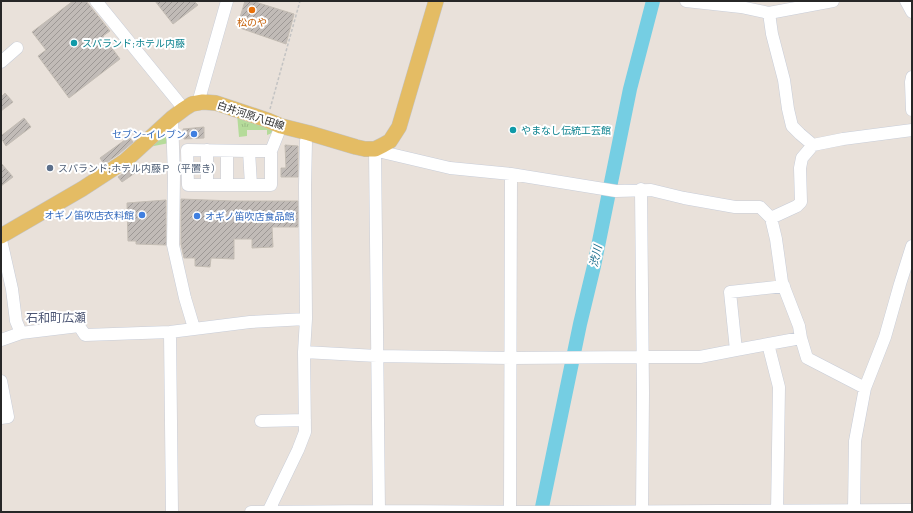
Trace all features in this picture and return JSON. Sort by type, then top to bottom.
[{"type":"main road","points":[[375,149],[390,141],[399,127],[436,1]]},
{"type":"main road","name":"白井河原八田線","points":[[1,236],[82,189],[125,161],[178,113],[192,104],[203,102],[216,103],[281,126],[356,147],[375,149]]},
{"type":"street","points":[[96,1],[178,113],[174,176],[173,245],[185,298],[194,328]]},
{"type":"street","points":[[198,103],[227,1]]},
{"type":"street","points":[[686,1],[741,7],[769,14],[833,1]]},
{"type":"street","points":[[906,1],[912,12]]},
{"type":"street","points":[[769,14],[772,34],[784,80],[792,126],[813,145]]},
{"type":"street","points":[[1,62],[17,48]]},
{"type":"street","points":[[912,77],[910,82],[912,110]]},
{"type":"street","points":[[271,151],[188,150],[188,185],[271,185],[271,151],[281,126]]},
{"type":"street","points":[[771,218],[798,206],[801,202],[800,168],[802,158],[813,145],[843,139],[912,130]]},
{"type":"street","points":[[268,512],[298,450],[305,432],[305,162],[308,133]]},
{"type":"street","points":[[379,511],[375,149],[450,168],[511,174],[616,191],[641,189],[651,190],[684,198],[735,207],[760,207],[771,218],[776,239],[782,282],[799,326],[807,358],[865,388]]},
{"type":"street","points":[[207,150],[207,184]]},
{"type":"street","points":[[227,151],[227,185]]},
{"type":"street","points":[[249,151],[250,185]]},
{"type":"street","points":[[510,511],[511,174]]},
{"type":"street","points":[[641,189],[643,393],[642,512]]},
{"type":"street","points":[[1,240],[12,289],[16,321],[21,333]]},
{"type":"street","points":[[854,510],[855,441],[865,388],[885,337],[912,246]]},
{"type":"street","points":[[736,350],[730,292],[784,286]]},
{"type":"street","points":[[1,340],[21,333],[79,326],[85,335],[170,332],[250,322],[306,319]]},
{"type":"street","points":[[170,332],[172,512]]},
{"type":"street","points":[[304,352],[377,356],[511,358],[700,357],[801,338]]},
{"type":"street","points":[[768,344],[779,387],[777,511]]},
{"type":"street","points":[[1,381],[8,417],[1,418]]},
{"type":"street","points":[[261,421],[305,420]]},
{"type":"street","points":[[251,512],[912,510]]},
{"type":"path","points":[[267,120],[300,1]]},
{"type":"green space","points":[[237,114],[274,128],[273,131],[267,135],[267,130],[247,130],[247,136],[239,137]]},
{"type":"green space","points":[[169,127],[169,143],[149,147]]},
{"type":"building","name":"スパランド;ホテル内藤","points":[[73,1],[86,1],[110,31],[103,36],[120,59],[69,98],[38,56],[46,50],[32,32]]},
{"type":"building","points":[[155,1],[194,1],[198,5],[173,24]]},
{"type":"building","points":[[245,1],[252,1],[294,14],[286,44],[237,27]]},
{"type":"building","points":[[5,93],[13,102],[1,111],[1,97]]},
{"type":"building","points":[[24,118],[31,127],[6,146],[1,136]]},
{"type":"building","points":[[204,127],[204,138],[184,139],[183,129]]},
{"type":"building","points":[[129,137],[133,142],[104,164],[100,158]]},
{"type":"building","points":[[285,145],[298,146],[298,177],[281,177],[281,168],[286,168]]},
{"type":"building","points":[[1,163],[13,177],[1,186]]},
{"type":"building","points":[[131,168],[135,173],[122,182],[118,177]]},
{"type":"building","points":[[181,199],[298,201],[298,227],[272,227],[273,247],[252,248],[252,239],[234,239],[234,259],[211,258],[210,267],[195,266],[195,258],[184,258],[181,244]]},
{"type":"building","points":[[166,200],[166,245],[136,244],[136,241],[128,241],[127,203]]},
{"type":"waterway","name":"渋川","points":[[541,512],[580,324],[594,266],[630,89],[653,1]]},
{"type":"place","name":"松のや","points":[[252,10]]},
{"type":"place","name":"スパランド;ホテル内藤","points":[[74,43]]},
{"type":"place","name":"やまなし伝統工芸館","points":[[513,130]]},
{"type":"place","name":"セブン-イレブン","points":[[194,134]]},
{"type":"place","name":"スパランド;ホテル内藤Ｐ（平置き）","points":[[50,168]]},
{"type":"place","name":"オギノ笛吹店衣料館","points":[[142,215]]},
{"type":"place","name":"オギノ笛吹店食品館","points":[[197,216]]},
{"type":"district","name":"石和町広瀬","points":[[56,317]]}]
